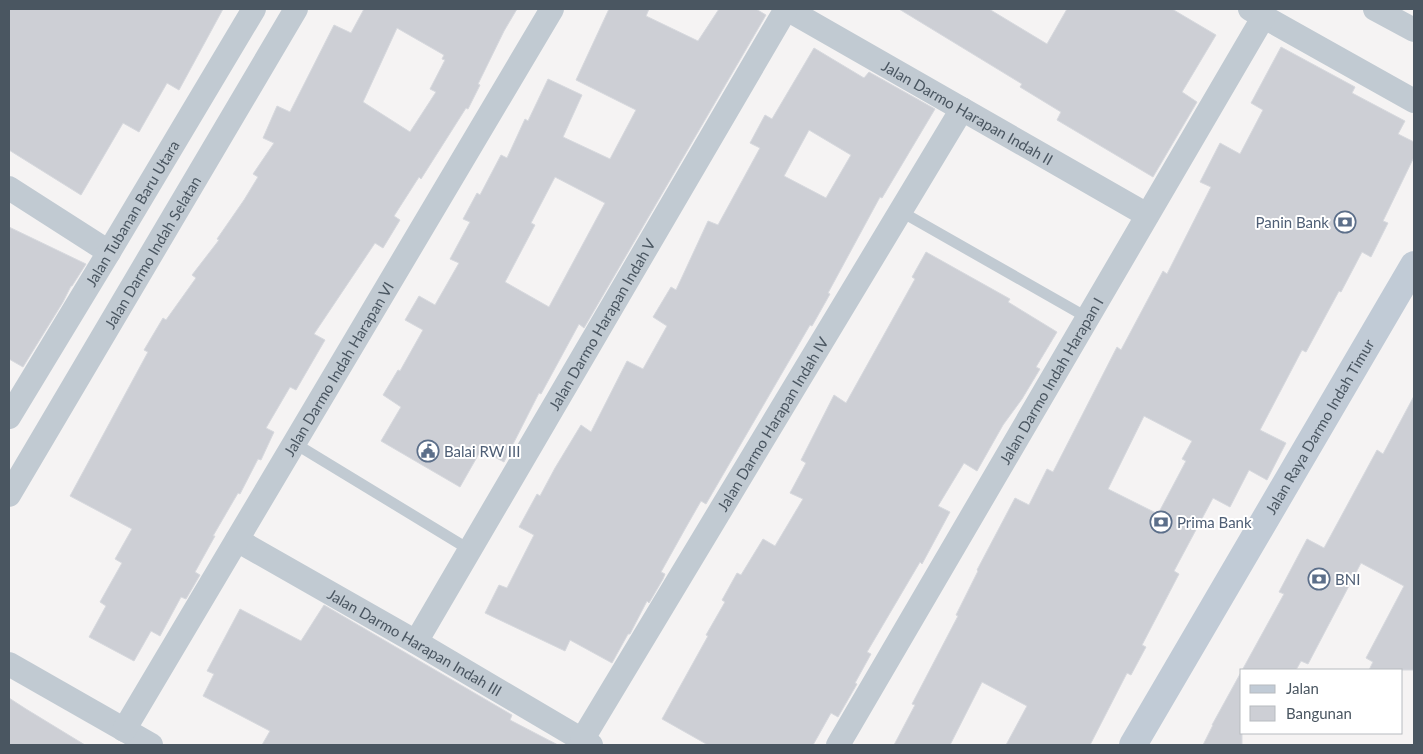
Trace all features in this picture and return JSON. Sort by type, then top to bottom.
[{"type":"street","name":"Jalan Tubanan Baru Utara","points":[[9,417],[110,252],[254,9]]},
{"type":"street","name":"Jalan Darmo Indah Selatan","points":[[9,495],[296,9]]},
{"type":"street","name":"Jalan Darmo Indah Harapan VI","points":[[124,730],[552,9]]},
{"type":"street","name":"Jalan Darmo Harapan Indah II","points":[[787,9],[1147,215]]},
{"type":"street","name":"Jalan Darmo Harapan Indah V","points":[[416,642],[787,9]]},
{"type":"street","points":[[1375,9],[1414,30]]},
{"type":"street","points":[[1256,12],[1414,101]]},
{"type":"street","name":"Jalan Darmo Indah Harapan I","points":[[838,745],[1147,215],[1256,12]]},
{"type":"street","points":[[233,43],[266,60]]},
{"type":"street","name":"Jalan Darmo Harapan Indah IV","points":[[587,742],[962,109]]},
{"type":"street","points":[[9,188],[110,252]]},
{"type":"street","name":"Jalan Raya Darmo Indah Timur","points":[[1133,745],[1414,265]]},
{"type":"street","name":"Jalan Darmo Harapan Indah III","points":[[237,540],[587,742]]},
{"type":"street","points":[[9,664],[151,745]]},
{"type":"lane","points":[[900,211],[1088,318]]},
{"type":"lane","points":[[294,443],[470,550]]},
{"type":"building","points":[[9,9],[223,9],[179,90],[167,83],[139,132],[123,123],[81,195],[9,150]]},
{"type":"building","points":[[364,9],[517,9],[478,84],[480,85],[468,109],[466,108],[421,179],[419,177],[394,216],[400,220],[383,248],[375,243],[314,334],[325,340],[296,390],[290,387],[266,428],[274,432],[261,460],[258,459],[240,494],[238,493],[213,536],[215,536],[195,572],[200,575],[186,599],[181,597],[160,636],[151,631],[134,661],[89,637],[106,606],[100,602],[122,563],[115,559],[132,529],[70,496],[148,352],[144,350],[163,318],[166,320],[196,278],[192,275],[219,240],[217,239],[258,177],[253,174],[274,143],[263,138],[277,106],[290,112],[334,25],[351,33]],"holes":[[[397,28],[444,55],[442,59],[445,60],[430,89],[436,92],[410,132],[363,102]]]},
{"type":"building","points":[[609,9],[649,9],[646,16],[698,41],[719,9],[756,9],[766,15],[584,328],[579,324],[541,394],[539,393],[504,462],[481,450],[460,487],[381,441],[401,407],[383,395],[398,370],[400,371],[423,330],[405,320],[419,296],[435,305],[459,263],[450,259],[470,222],[463,219],[477,193],[480,195],[501,155],[507,158],[525,119],[528,121],[548,79],[582,95],[563,137],[610,159],[636,110],[576,80]],"holes":[[[555,177],[605,203],[549,307],[505,282],[535,225],[531,223]]]},
{"type":"building","points":[[899,9],[989,9],[1047,44],[1067,9],[1172,9],[1216,35],[1182,92],[1197,102],[1153,177],[1057,120],[1061,112],[1020,87],[1022,84]]},
{"type":"building","points":[[1281,47],[1355,87],[1352,93],[1405,121],[1398,134],[1414,142],[1414,157],[1383,221],[1388,223],[1371,257],[1362,252],[1306,352],[1302,350],[1260,430],[1286,443],[1267,480],[1249,470],[1230,507],[1213,498],[1174,571],[1179,574],[1142,645],[1146,647],[1131,675],[1127,673],[1090,745],[1006,745],[1027,706],[982,682],[950,745],[894,745],[915,705],[912,704],[958,616],[956,615],[977,570],[1015,498],[1029,505],[1047,469],[1053,472],[1117,347],[1121,350],[1163,271],[1167,274],[1211,187],[1200,182],[1220,143],[1240,154],[1263,110],[1251,103]],"holes":[[[1144,416],[1192,441],[1182,459],[1186,461],[1158,514],[1108,489]]]},
{"type":"building","points":[[814,48],[864,78],[869,72],[935,109],[882,198],[880,197],[812,326],[810,325],[706,504],[701,501],[661,572],[665,574],[663,579],[649,603],[647,601],[612,663],[570,640],[565,651],[485,613],[499,585],[507,588],[534,535],[519,527],[537,494],[540,496],[581,425],[591,432],[627,361],[643,369],[667,326],[653,317],[671,287],[676,290],[708,221],[718,225],[760,148],[750,143],[765,115],[772,119]],"holes":[[[809,130],[851,155],[826,198],[784,176]]]},
{"type":"building","points":[[9,227],[86,264],[23,367],[9,359]]},
{"type":"building","points":[[926,252],[1010,299],[1008,302],[1057,332],[1036,367],[1040,369],[1022,399],[1003,425],[977,471],[964,463],[938,506],[950,512],[922,564],[920,562],[867,652],[871,654],[855,683],[857,684],[838,717],[831,713],[813,745],[708,745],[662,719],[708,636],[706,635],[725,602],[722,600],[737,573],[741,575],[763,539],[775,546],[803,499],[790,493],[806,463],[801,460],[834,395],[846,403],[915,279],[912,277]]},
{"type":"building","points":[[1414,396],[1414,670],[1370,669],[1373,662],[1366,658],[1404,586],[1361,563],[1308,664],[1301,661],[1297,669],[1243,669],[1284,594],[1279,592],[1307,539],[1324,548],[1377,450],[1383,454]]},
{"type":"building","points":[[324,605],[512,715],[510,720],[558,745],[262,745],[270,731],[203,696],[214,674],[207,671],[240,609],[301,641]]},
{"type":"building","points":[[1240,674],[1240,734],[1242,734],[1242,745],[1203,745]]},
{"type":"building","points":[[9,698],[26,709],[85,745],[9,745]]},
{"type":"place","name":"Panin Bank","points":[[1345,222]]},
{"type":"place","name":"Balai RW III","points":[[428,451]]},
{"type":"place","name":"Prima Bank","points":[[1161,522]]},
{"type":"place","name":"BNI","points":[[1319,579]]}]
